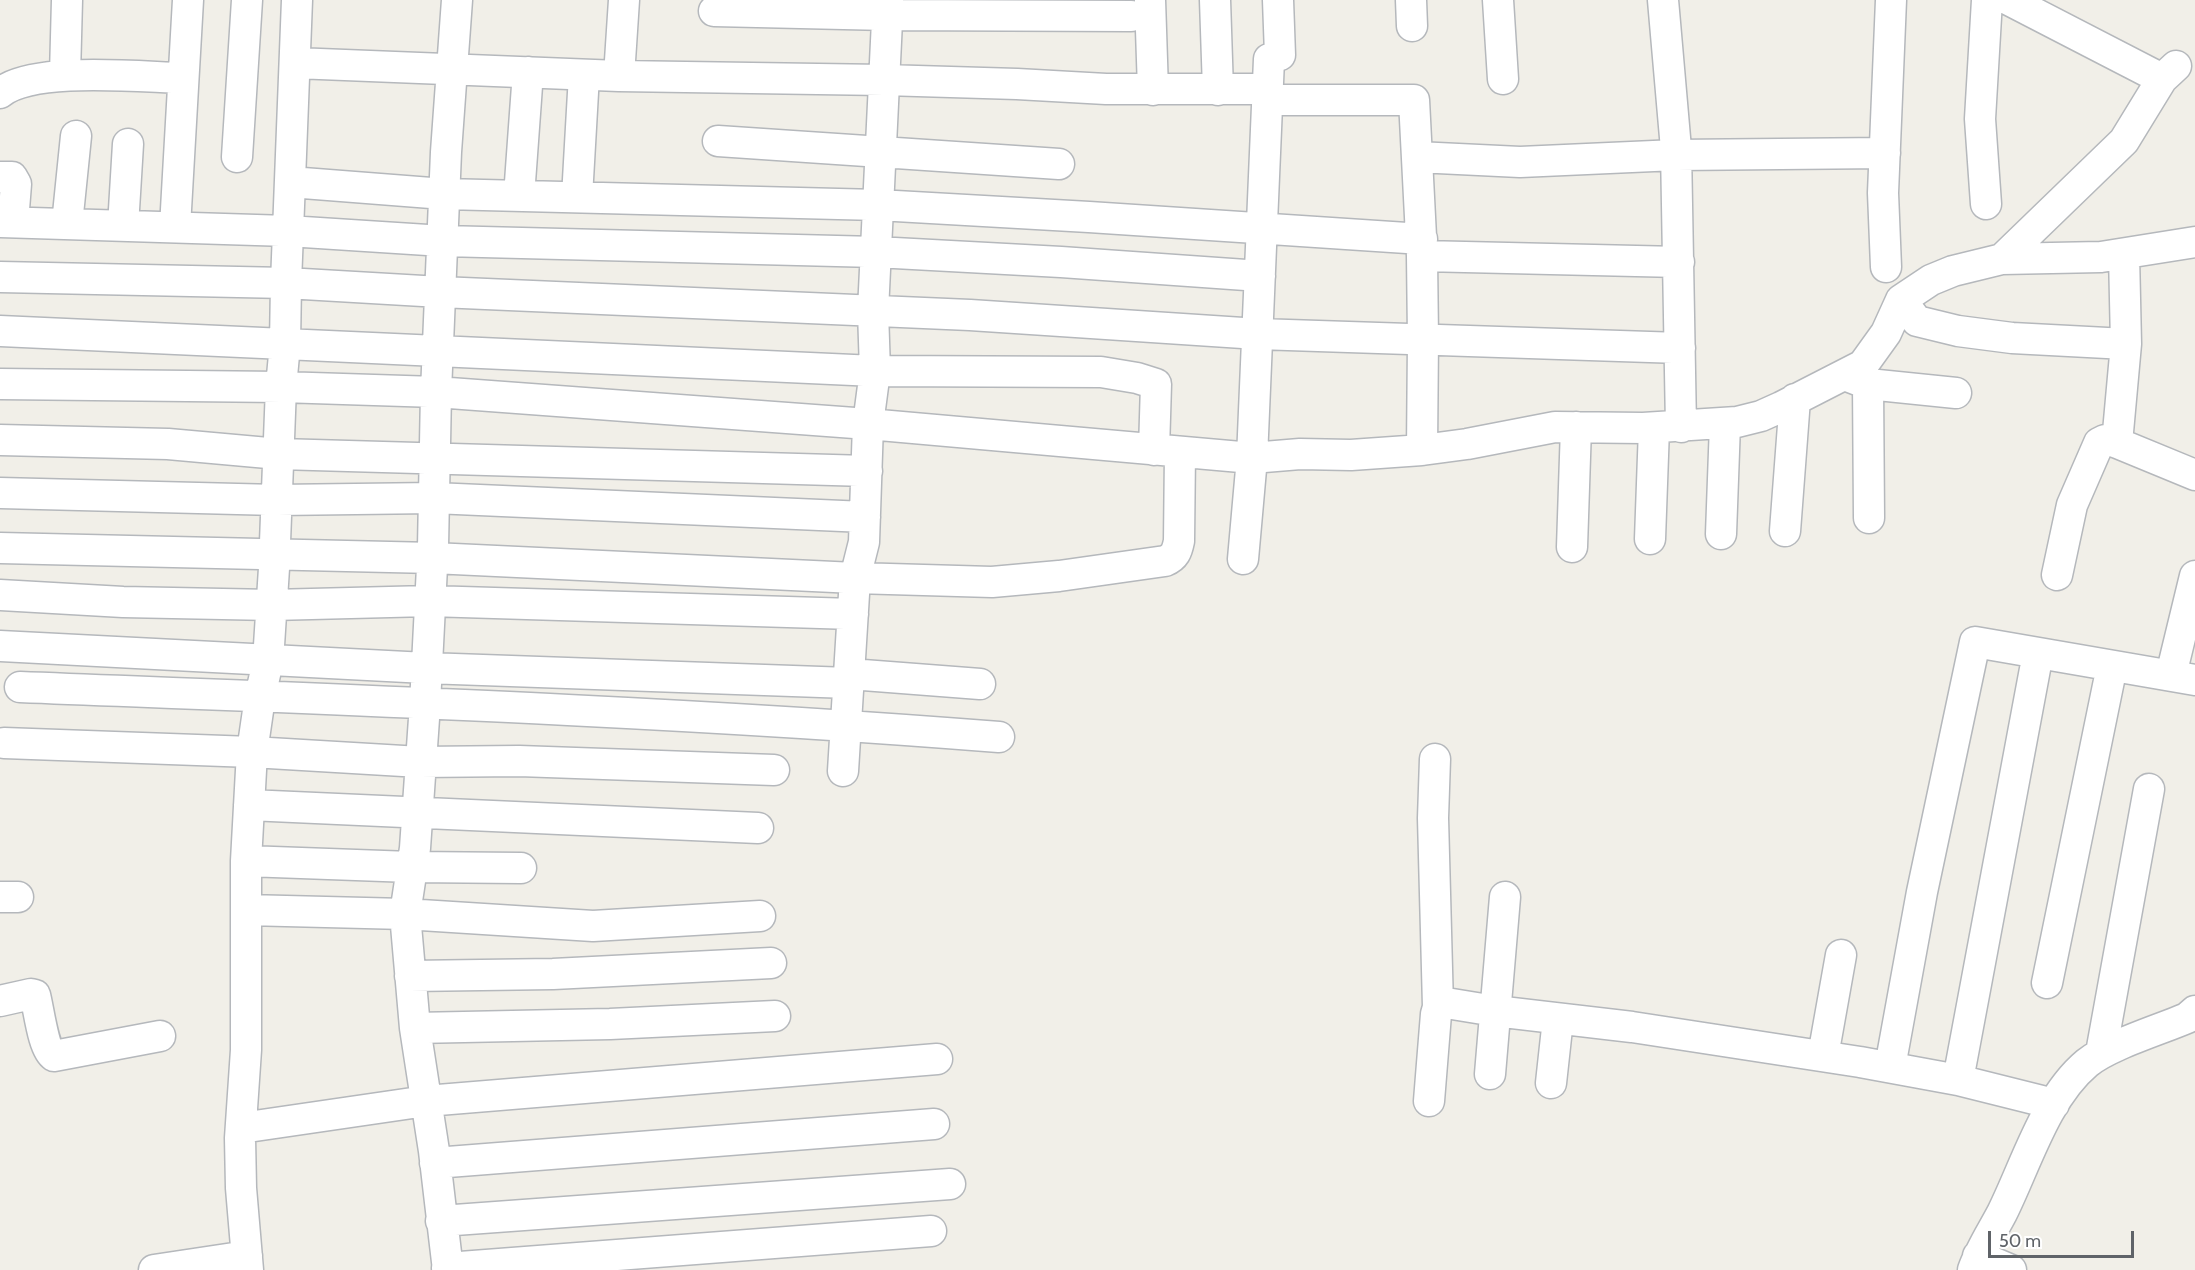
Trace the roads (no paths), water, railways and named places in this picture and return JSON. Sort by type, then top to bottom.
[{"type":"street","points":[[65,75],[67,0]]},
{"type":"street","points":[[175,227],[188,0]]},
{"type":"street","points":[[237,157],[247,0]]},
{"type":"street","points":[[154,1270],[248,1263],[241,1188],[241,1128],[246,1050],[246,861],[252,752],[268,661],[272,604],[281,387],[285,344],[297,0]]},
{"type":"street","points":[[457,0],[444,194],[425,704],[418,812],[405,914],[415,1028],[448,1269],[930,1231]]},
{"type":"street","points":[[619,76],[624,0]]},
{"type":"street","points":[[1215,0],[1218,90]]},
{"type":"street","points":[[1243,559],[1252,458],[1267,95],[1274,57],[1278,0]]},
{"type":"street","points":[[1498,0],[1503,79]]},
{"type":"street","points":[[1650,539],[1680,348],[1676,155],[1665,0]]},
{"type":"street","points":[[1886,267],[1883,193],[1891,0]]},
{"type":"street","points":[[1986,204],[1980,119],[1987,0]]},
{"type":"street","points":[[2002,259],[2124,141],[2169,73],[2009,0]]},
{"type":"street","points":[[714,11],[822,7],[1141,8],[1154,90]]},
{"type":"street","points":[[843,771],[855,578],[864,542],[868,424],[875,371],[873,311],[888,8]]},
{"type":"street","points":[[295,63],[584,75],[884,80],[1154,90],[1218,90],[1267,95],[1414,100],[1422,247],[1424,339],[1422,450]]},
{"type":"street","points":[[519,196],[528,72]]},
{"type":"street","points":[[0,93],[10,85],[34,78],[65,75],[183,78]]},
{"type":"street","points":[[577,197],[584,75]]},
{"type":"street","points":[[67,224],[76,136]]},
{"type":"street","points":[[718,141],[1059,164]]},
{"type":"street","points":[[123,226],[128,144]]},
{"type":"street","points":[[1417,157],[1520,162],[1676,155],[1885,153]]},
{"type":"street","points":[[0,177],[12,177],[16,184],[7,222],[288,231],[442,241],[876,252],[1260,276]]},
{"type":"street","points":[[290,182],[444,194],[878,205],[1089,217],[1262,229],[1422,247],[1679,262]]},
{"type":"street","points":[[1869,518],[1856,379],[1886,333],[1901,300],[1931,280],[1953,271],[2002,259],[2124,254],[2195,242]]},
{"type":"street","points":[[2117,443],[2126,344],[2124,254]]},
{"type":"street","points":[[0,277],[286,283],[970,315],[1258,334],[1680,348]]},
{"type":"street","points":[[1901,300],[1917,321],[1958,332],[2012,338],[2126,344]]},
{"type":"street","points":[[0,332],[875,371],[1101,372],[1137,378],[1156,384],[1179,541],[1177,551],[1172,558],[1166,561],[1059,576],[992,582],[855,578],[432,558],[0,548]]},
{"type":"street","points":[[0,384],[281,387],[436,392],[868,424],[1252,458],[1422,450],[1555,427],[1668,428],[1725,424],[1761,416],[1796,399],[1856,379],[1956,393]]},
{"type":"street","points":[[1785,531],[1796,399]]},
{"type":"street","points":[[1721,534],[1725,424]]},
{"type":"street","points":[[1572,547],[1576,428]]},
{"type":"street","points":[[0,440],[168,444],[279,454],[867,471]]},
{"type":"street","points":[[2057,575],[2072,505],[2099,443],[2104,440],[2117,443],[2195,475]]},
{"type":"street","points":[[0,493],[277,500],[434,498],[865,517]]},
{"type":"street","points":[[1890,1067],[1922,892],[1975,642],[2183,677],[2195,576]]},
{"type":"street","points":[[0,595],[123,602],[272,604],[429,601],[853,614]]},
{"type":"street","points":[[0,646],[426,668],[980,684]]},
{"type":"street","points":[[1958,1080],[2038,653]]},
{"type":"street","points":[[2047,983],[2112,666]]},
{"type":"street","points":[[20,687],[846,725],[999,737]]},
{"type":"street","points":[[4,743],[252,752],[420,762],[519,761],[774,770]]},
{"type":"street","points":[[1429,1101],[1438,1007],[1435,759]]},
{"type":"street","points":[[2101,1053],[2149,789]]},
{"type":"street","points":[[249,805],[758,828]]},
{"type":"street","points":[[246,861],[521,868]]},
{"type":"street","points":[[1490,1074],[1505,897]]},
{"type":"street","points":[[246,910],[405,914],[593,926],[760,916]]},
{"type":"street","points":[[1823,1056],[1841,955]]},
{"type":"street","points":[[410,976],[553,974],[771,963]]},
{"type":"street","points":[[0,1001],[35,995],[49,1052],[54,1056],[160,1036]]},
{"type":"street","points":[[1438,1007],[1446,1003],[1632,1027],[1823,1056],[1958,1080],[2054,1104]]},
{"type":"street","points":[[415,1028],[610,1024],[775,1016]]},
{"type":"street","points":[[2011,1270],[1975,1263],[2001,1215],[2054,1104],[2074,1076],[2101,1053],[2192,1016]]},
{"type":"street","points":[[1551,1083],[1558,1019]]},
{"type":"street","points":[[241,1128],[426,1101],[937,1059]]},
{"type":"street","points":[[435,1163],[934,1124]]},
{"type":"street","points":[[441,1221],[950,1184]]}]
